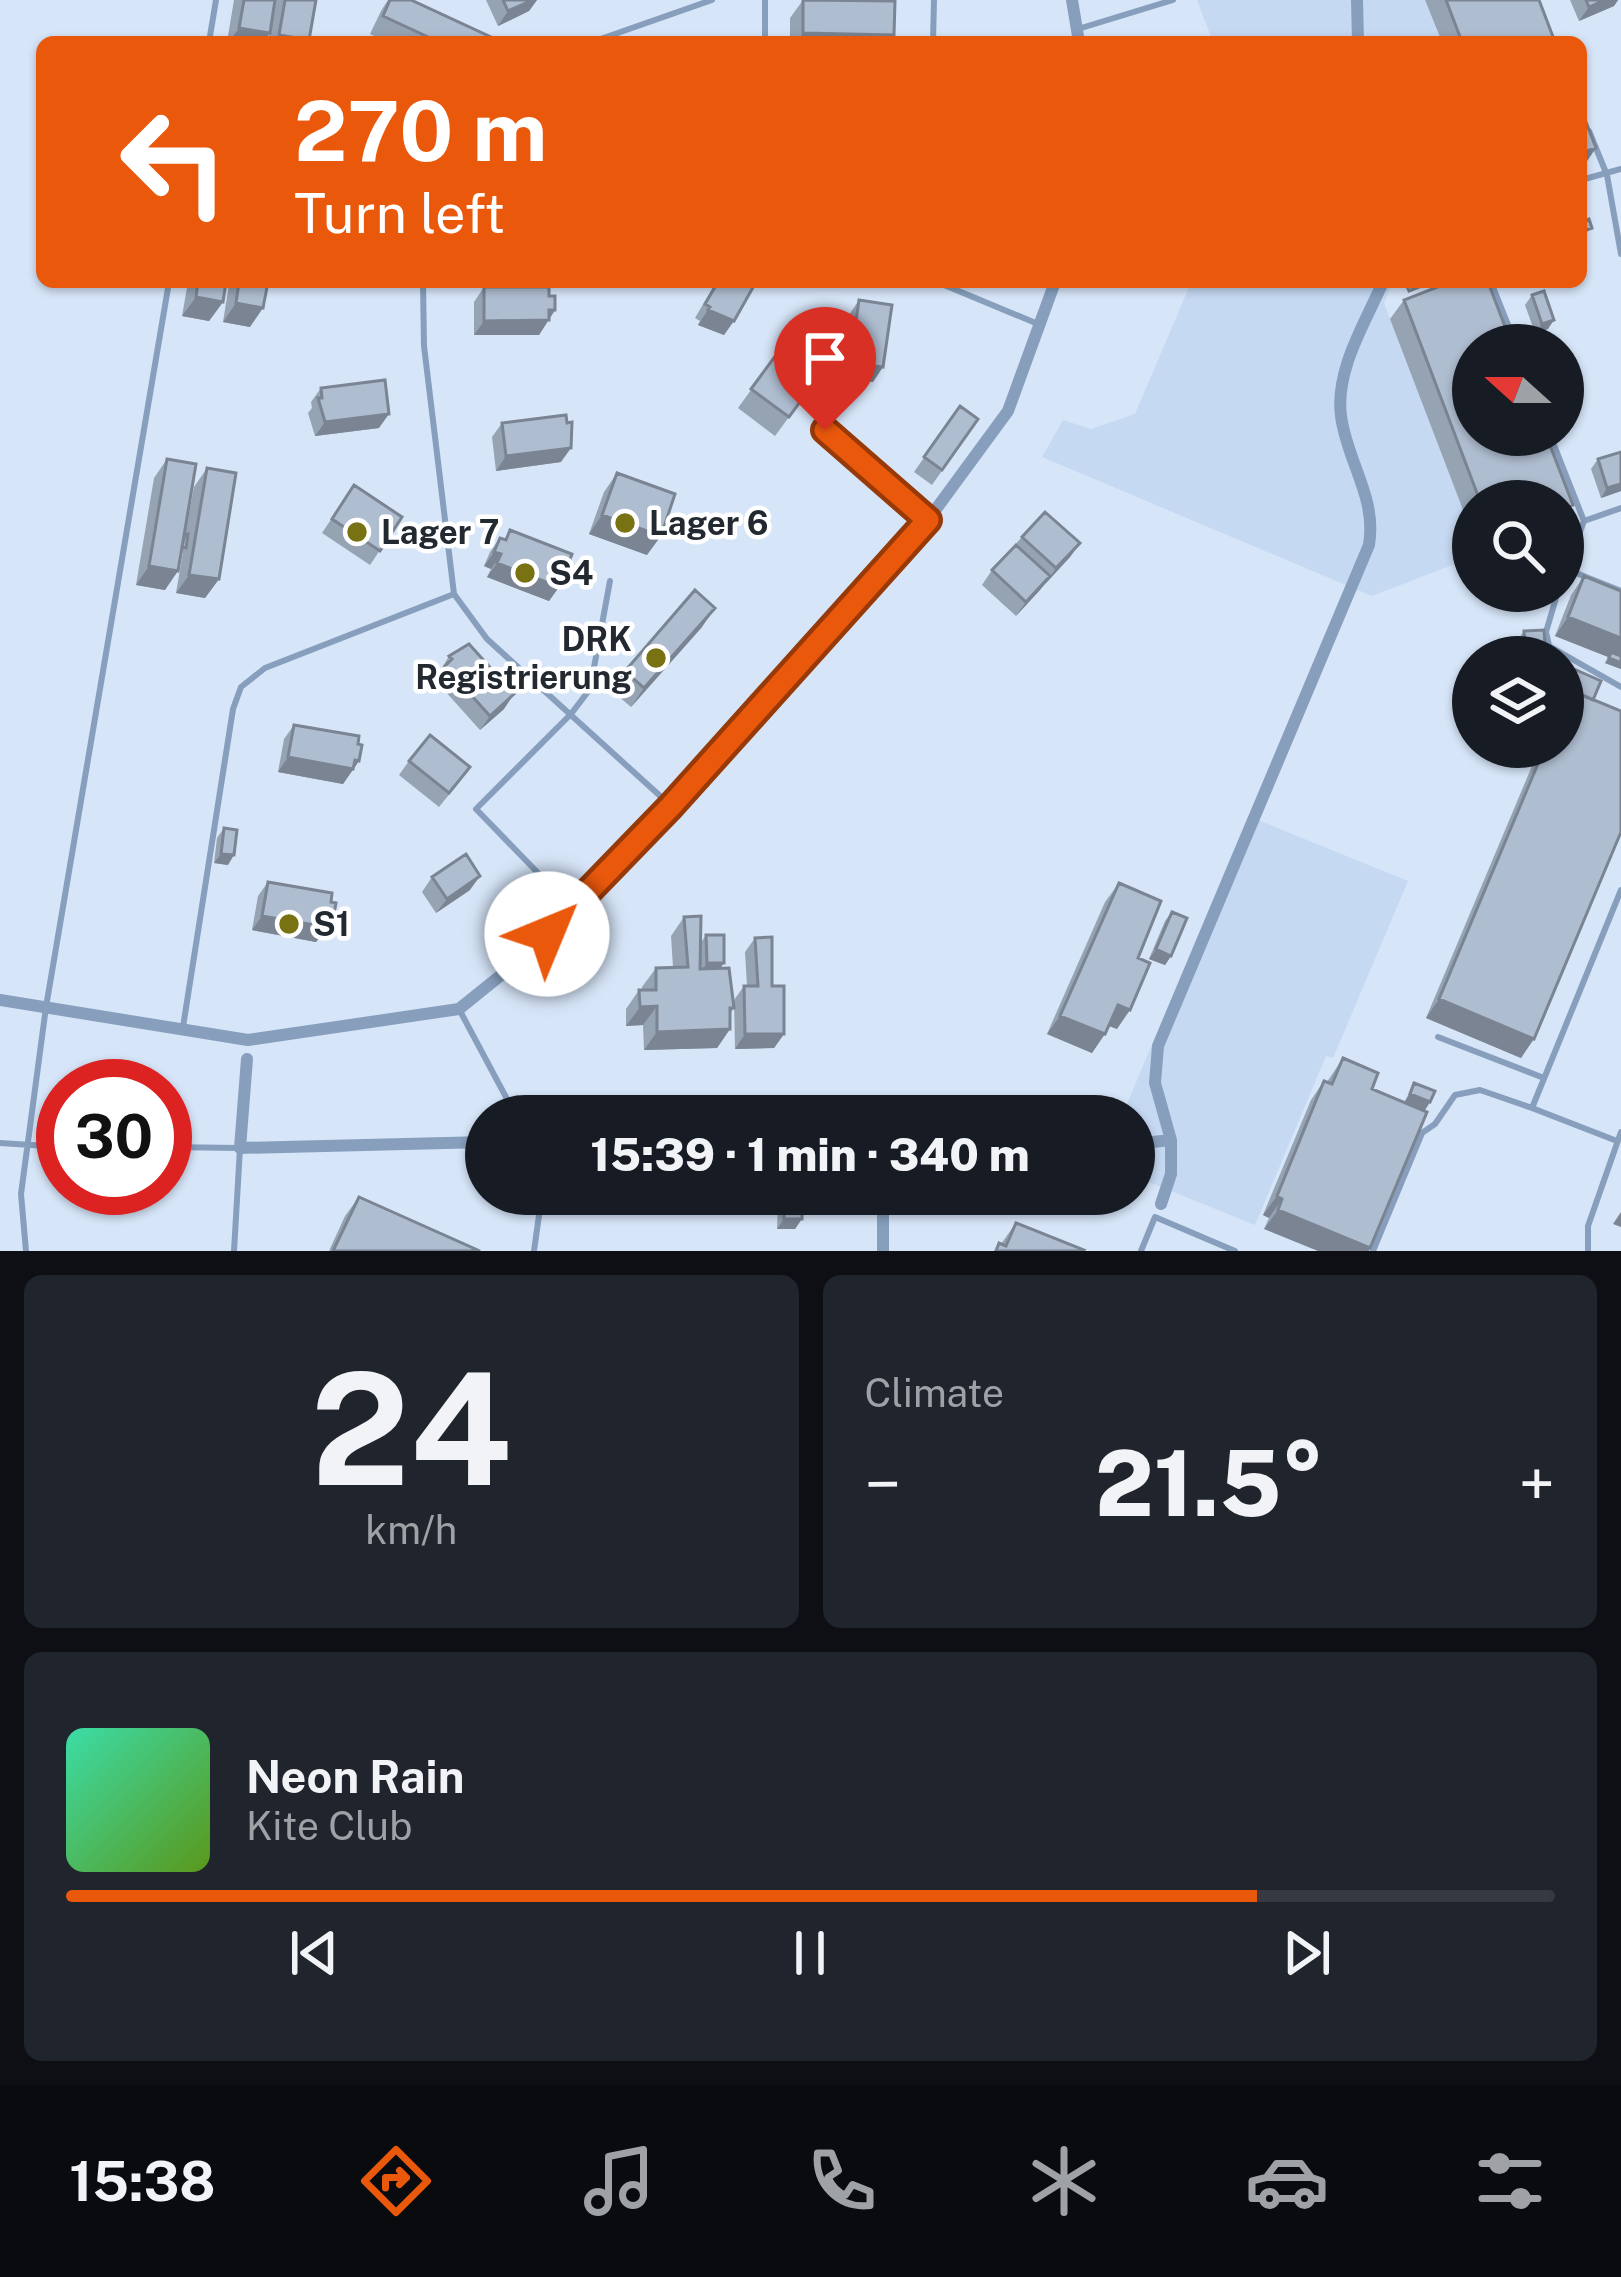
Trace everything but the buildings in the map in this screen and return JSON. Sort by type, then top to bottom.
[{"type":"street","points":[[1072,0],[1079,35]]},
{"type":"street","points":[[1357,0],[1358,36]]},
{"type":"street","points":[[0,1000],[248,1040],[459,1009],[521,959],[671,806],[928,520],[1008,411],[1053,288]]},
{"type":"street","points":[[1158,1211],[1171,1174],[1171,1140],[1155,1083],[1158,1046],[1369,545],[1368,496],[1341,418],[1340,397],[1347,364],[1380,288]]},
{"type":"street","points":[[247,1059],[240,1148],[465,1143]]},
{"type":"street","points":[[1155,1142],[1171,1140]]},
{"type":"street","points":[[883,1215],[883,1251]]},
{"type":"lane","points":[[210,36],[216,0]]},
{"type":"lane","points":[[609,36],[712,0]]},
{"type":"lane","points":[[765,0],[766,36]]},
{"type":"lane","points":[[934,0],[934,36]]},
{"type":"lane","points":[[1079,35],[1173,0]]},
{"type":"lane","points":[[1587,126],[1607,175],[1621,254]]},
{"type":"lane","points":[[1587,179],[1621,170]]},
{"type":"lane","points":[[26,1251],[21,1194],[46,1007],[168,288]]},
{"type":"lane","points":[[423,288],[424,346],[454,594],[487,639],[671,806]]},
{"type":"lane","points":[[952,288],[1041,325]]},
{"type":"lane","points":[[1493,288],[1508,324]]},
{"type":"lane","points":[[825,430],[928,520]]},
{"type":"lane","points":[[1584,521],[1621,508]]},
{"type":"lane","points":[[1584,579],[1621,591]]},
{"type":"lane","points":[[572,909],[476,809],[572,715],[590,689],[610,581]]},
{"type":"lane","points":[[182,1030],[233,709],[241,687],[266,668],[454,594]]},
{"type":"lane","points":[[1552,612],[1546,632],[1549,646],[1621,687]]},
{"type":"lane","points":[[1532,1108],[1621,890]]},
{"type":"lane","points":[[459,1009],[505,1095]]},
{"type":"lane","points":[[1438,1037],[1544,1078]]},
{"type":"lane","points":[[247,1059],[248,1040]]},
{"type":"lane","points":[[1373,1251],[1422,1133],[1436,1124],[1455,1095],[1480,1090],[1619,1136],[1588,1226],[1588,1251]]},
{"type":"lane","points":[[0,1143],[36,1147]]},
{"type":"lane","points":[[192,1147],[240,1148],[234,1251]]},
{"type":"lane","points":[[1141,1251],[1158,1211],[1235,1251]]},
{"type":"lane","points":[[534,1251],[539,1215]]},
{"type":"shaded area","points":[[1197,0],[1425,0],[1440,36],[1211,36]]},
{"type":"shaded area","points":[[1189,288],[1390,288],[1384,303],[1452,481],[1452,565],[1372,596],[1042,457],[1063,420],[1091,429],[1135,414]]},
{"type":"shaded area","points":[[1248,816],[1408,881],[1333,1058],[1326,1056],[1255,1225],[1155,1185],[1155,1095],[1131,1095]]},
{"type":"place","name":"Lager 6","points":[[625,523]]},
{"type":"place","name":"Lager 7","points":[[357,532]]},
{"type":"place","name":"S4","points":[[525,573]]},
{"type":"place","name":"DRK Registrierung","points":[[656,658]]},
{"type":"place","name":"S1","points":[[289,924]]},
{"type":"route","points":[[547,934],[671,806],[928,520],[825,430]]}]
